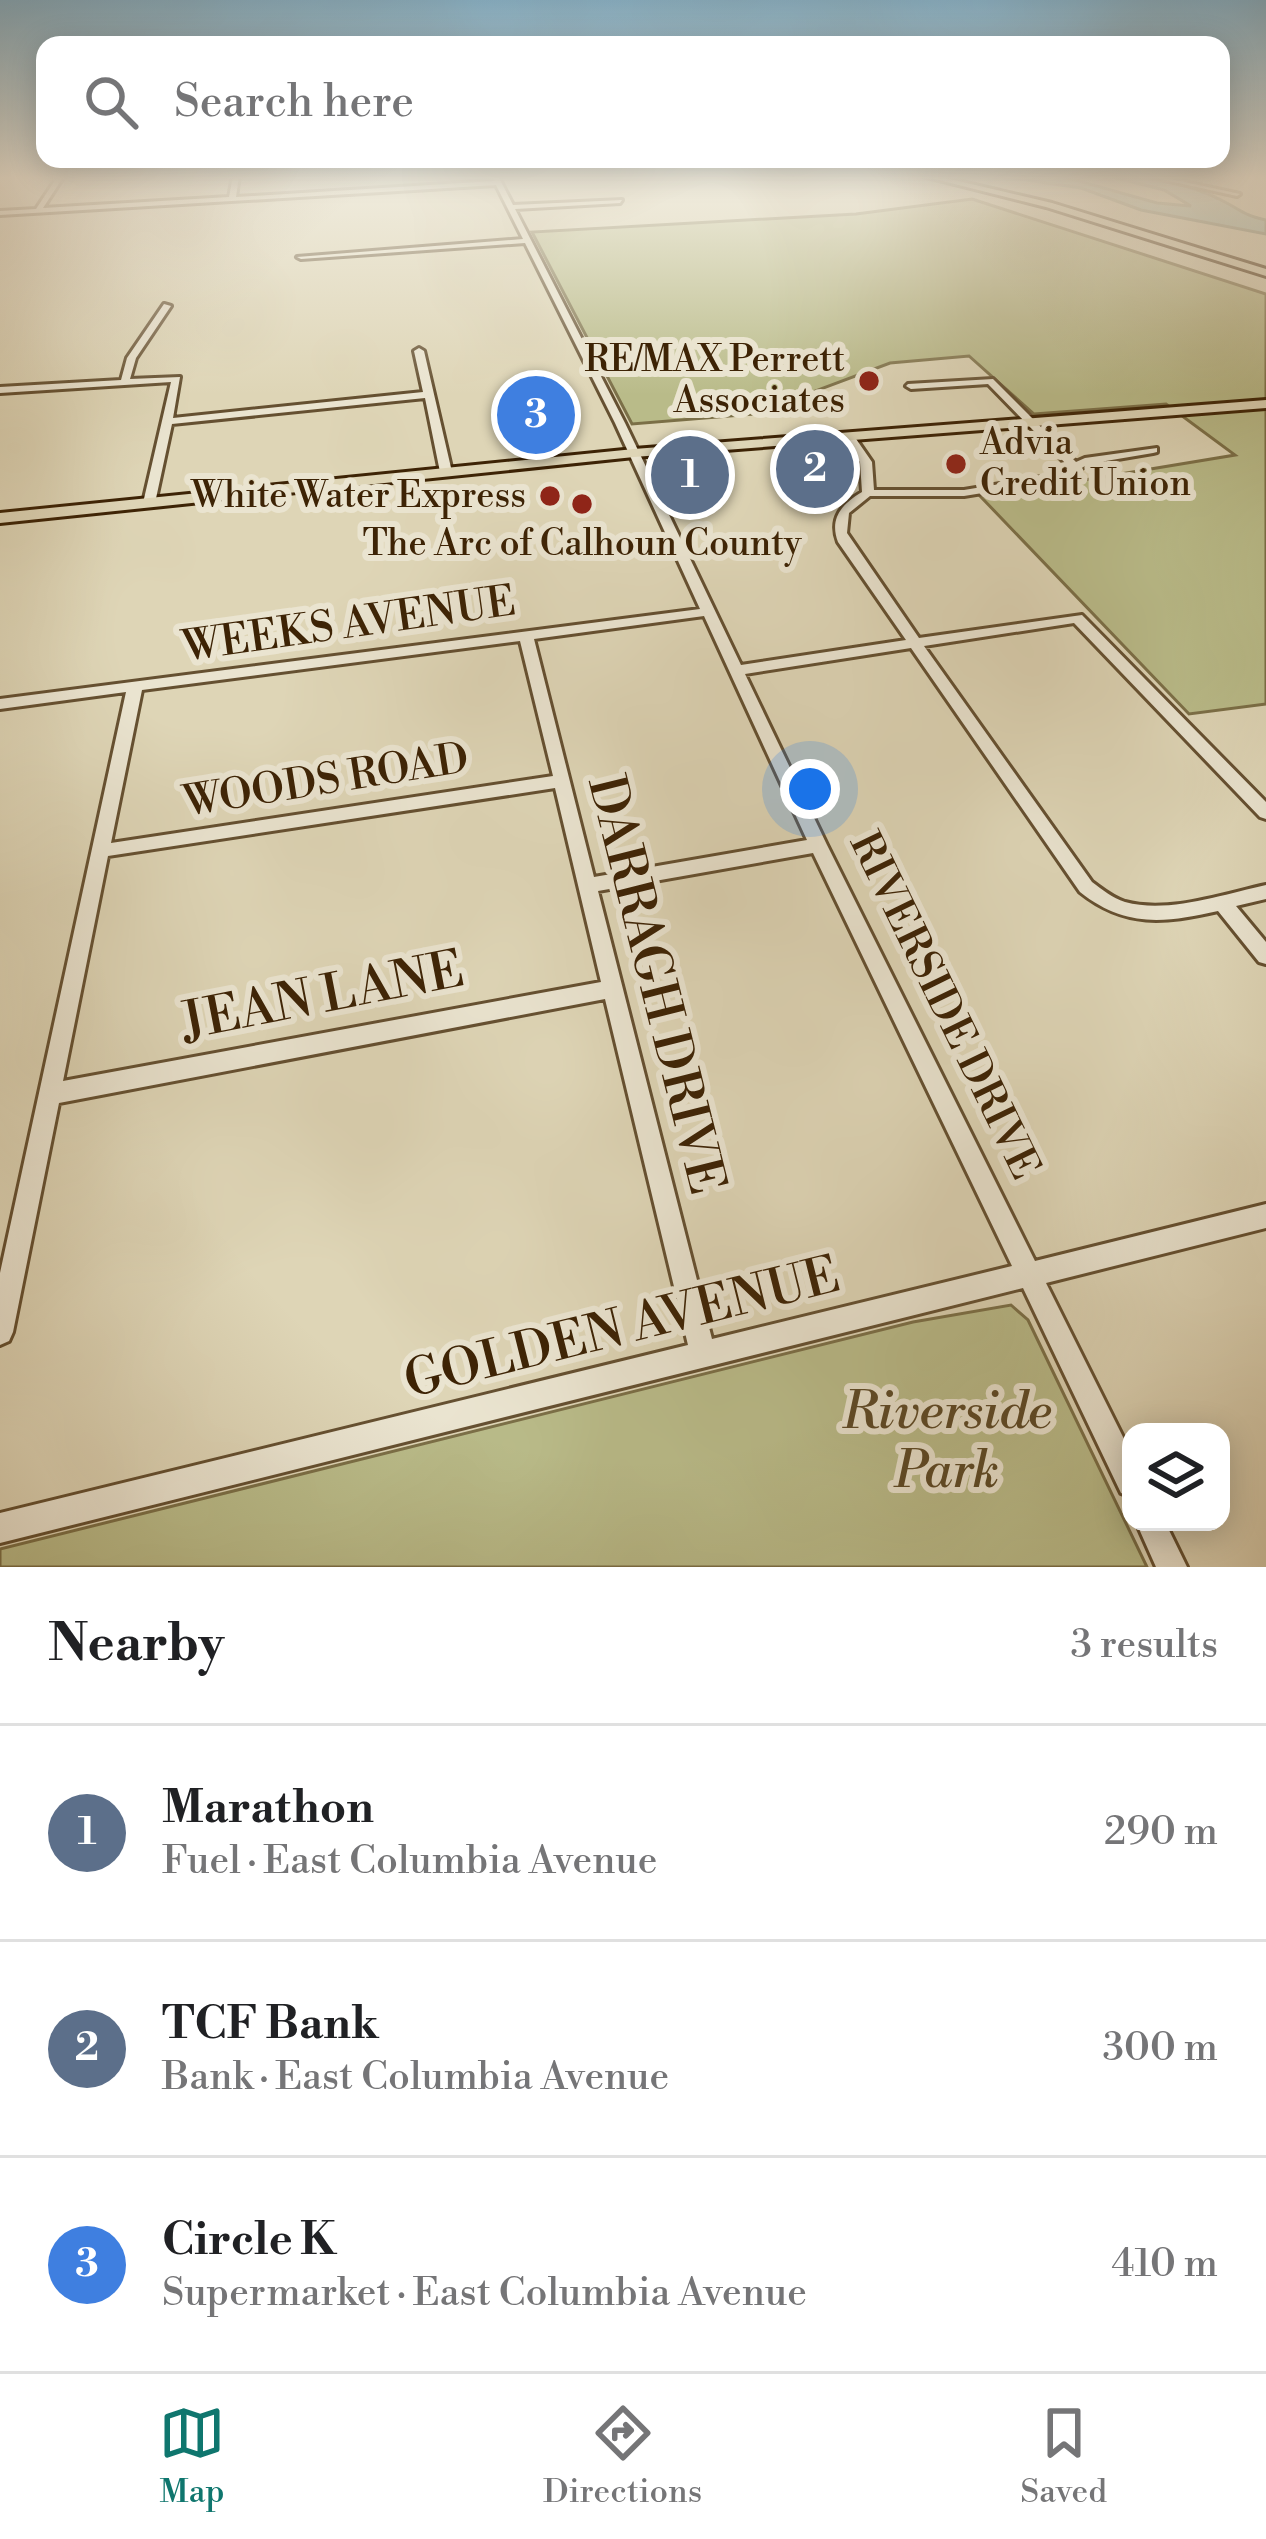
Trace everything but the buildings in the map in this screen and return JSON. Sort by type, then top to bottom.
[{"type":"highway","points":[[1156,249],[1266,286]]},
{"type":"highway","points":[[1202,249],[1266,267]]},
{"type":"highway","points":[[1209,249],[1266,267]]},
{"type":"main road","points":[[0,518],[634,453],[1266,404]]},
{"type":"street","points":[[301,257],[412,249]]},
{"type":"street","name":"RIVERSIDE DRIVE","points":[[530,249],[634,453],[818,845],[1122,1465]]},
{"type":"street","points":[[124,379],[133,350],[160,325],[167,306]]},
{"type":"street","points":[[419,350],[446,472]]},
{"type":"street","points":[[0,390],[124,379],[170,377],[179,382],[149,503]]},
{"type":"street","points":[[911,386],[990,381],[1074,466]]},
{"type":"street","points":[[170,421],[428,395]]},
{"type":"street","points":[[850,438],[866,462],[868,493]]},
{"type":"street","points":[[1153,450],[1074,466],[1063,477],[964,493],[868,493],[840,515],[837,528],[1092,894],[1121,911],[1143,915],[1266,892]]},
{"type":"street","name":"WEEKS AVENUE","points":[[0,704],[706,612]]},
{"type":"street","points":[[735,671],[1077,618],[1266,814]]},
{"type":"street","name":"DARRAGH DRIVE","points":[[526,635],[703,1355]]},
{"type":"street","points":[[0,1332],[135,687]]},
{"type":"street","name":"WOODS ROAD","points":[[100,851],[562,781]]},
{"type":"street","points":[[589,885],[818,845]]},
{"type":"street","points":[[1221,901],[1266,956]]},
{"type":"street","name":"JEAN LANE","points":[[51,1094],[611,989]]},
{"type":"street","name":"GOLDEN AVENUE","points":[[0,1528],[1266,1216]]},
{"type":"street","points":[[1154,1531],[1172,1567]]},
{"type":"green space","points":[[541,249],[1127,249],[1266,294],[1266,704],[1189,714],[981,497],[1235,455],[1166,404],[1034,414],[969,356],[890,363],[754,414],[632,424]]},
{"type":"green space","name":"Riverside Park","points":[[1011,1305],[1028,1320],[1122,1515],[1122,1531],[1130,1531],[1147,1567],[0,1567],[0,1549],[913,1322]]},
{"type":"place","name":"RE/MAX Perrett Associates","points":[[869,381]]},
{"type":"place","name":"Circle K","points":[[536,415]]},
{"type":"place","name":"Advia Credit Union","points":[[956,464]]},
{"type":"place","name":"TCF Bank","points":[[815,469]]},
{"type":"place","name":"Marathon","points":[[690,475]]},
{"type":"place","name":"White Water Express","points":[[550,496]]},
{"type":"place","name":"The Arc of Calhoun County","points":[[582,504]]}]
